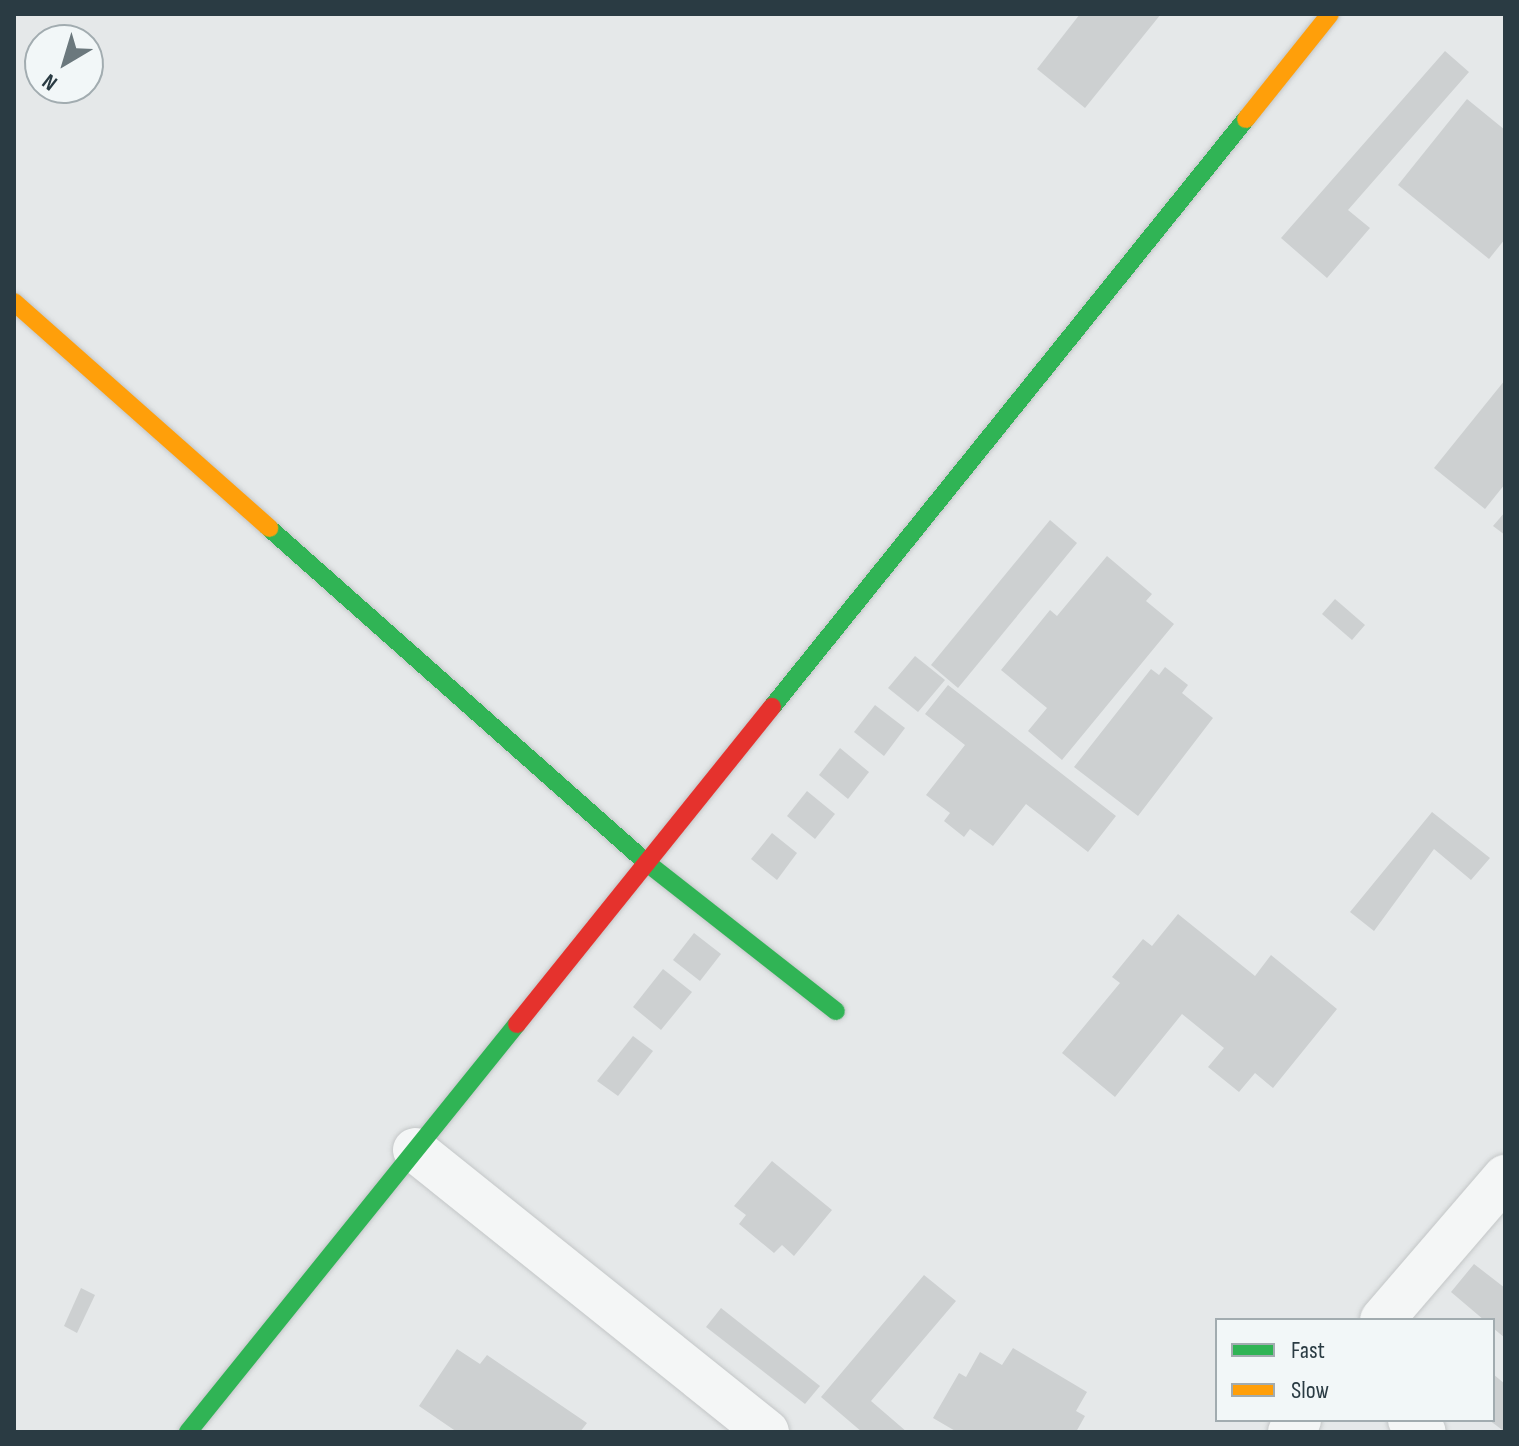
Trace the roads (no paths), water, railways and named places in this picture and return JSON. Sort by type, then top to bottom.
[{"type":"street","points":[[188,1432],[1330,14]]},
{"type":"street","points":[[14,302],[647,863],[836,1011]]},
{"type":"street","points":[[415,1150],[767,1432]]},
{"type":"street","points":[[1384,1318],[1505,1177]]}]
